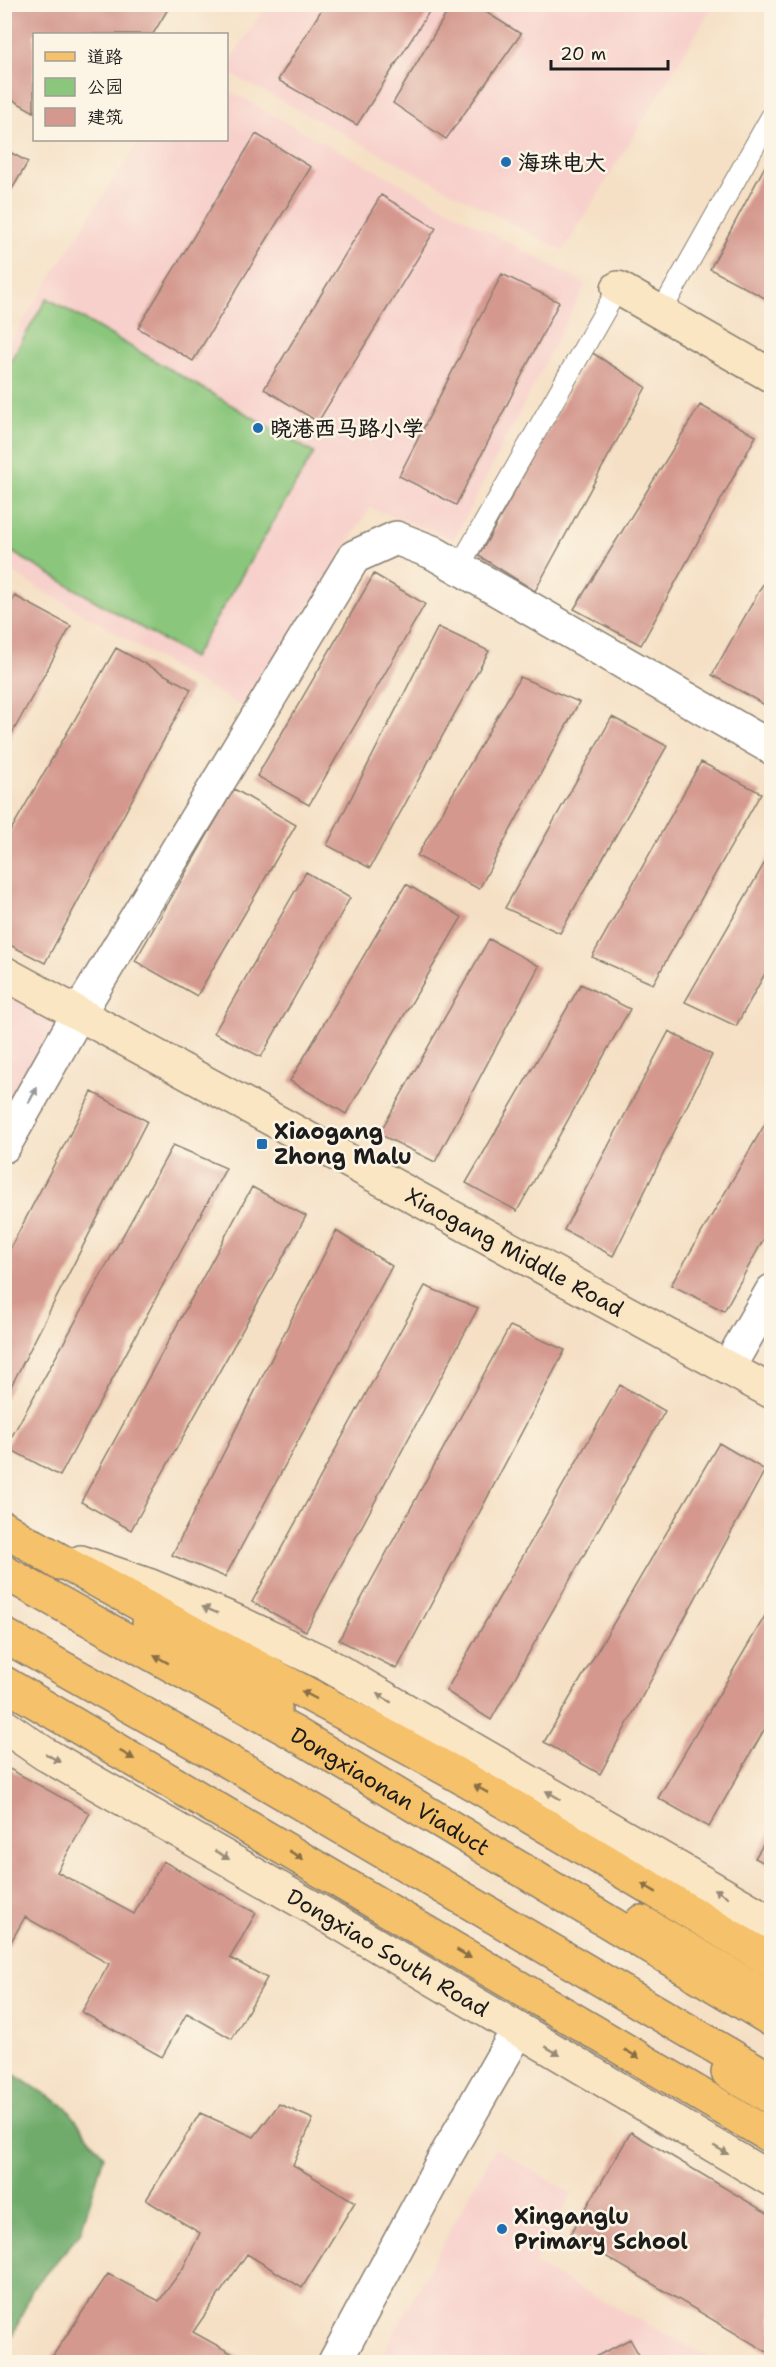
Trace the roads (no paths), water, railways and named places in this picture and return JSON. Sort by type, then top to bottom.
[{"type":"main road","points":[[4,1528],[147,1610],[206,1639],[453,1772],[771,1961]]},
{"type":"main road","points":[[34,1546],[286,1715],[771,1999]]},
{"type":"main road","name":"Dongxiaonan Viaduct","points":[[4,1572],[294,1733],[771,2020]]},
{"type":"main road","points":[[4,1635],[268,1784],[771,2080]]},
{"type":"main road","points":[[4,1648],[192,1753],[771,2098]]},
{"type":"main road","points":[[4,1683],[771,2137]]},
{"type":"street","points":[[618,288],[771,376]]},
{"type":"street","points":[[4,1146],[79,1013],[354,557],[396,538],[432,552],[771,748]]},
{"type":"street","name":"Xiaogang Middle Road","points":[[4,973],[771,1392]]},
{"type":"street","points":[[728,1368],[771,1291]]},
{"type":"street","points":[[34,1546],[148,1585],[235,1621],[326,1664],[771,1923]]},
{"type":"street","name":"Dongxiao South Road","points":[[4,1726],[45,1754],[329,1917],[771,2180]]},
{"type":"street","points":[[335,2362],[443,2161],[518,2030]]},
{"type":"lane","points":[[661,312],[771,115]]},
{"type":"lane","points":[[459,567],[618,288]]},
{"type":"place","name":"海珠电大","points":[[506,162]]},
{"type":"place","name":"晓港西马路小学","points":[[258,428]]},
{"type":"place","name":"Xiaogang Zhong Malu","points":[[262,1144]]},
{"type":"place","name":"Xinganglu Primary School","points":[[502,2229]]}]
